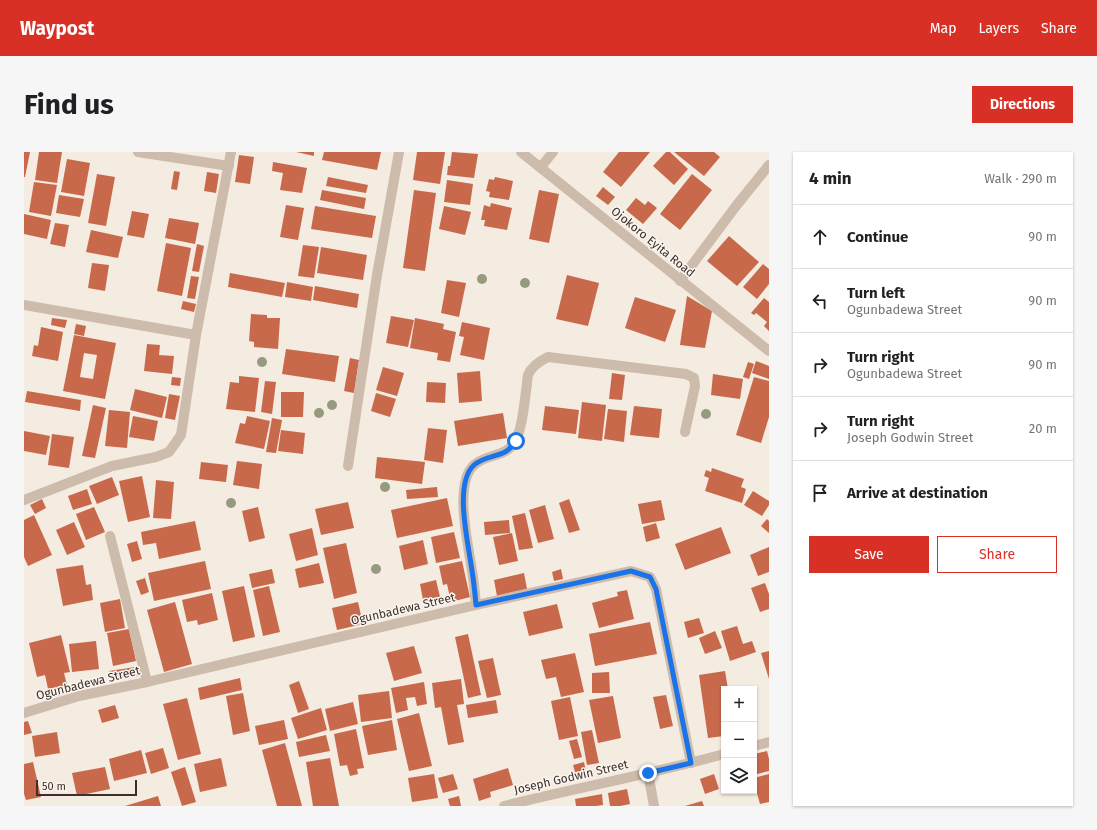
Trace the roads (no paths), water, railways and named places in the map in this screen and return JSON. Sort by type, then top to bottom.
[{"type":"street","points":[[138,152],[229,166]]},
{"type":"street","points":[[24,500],[112,466],[156,457],[169,452],[181,435],[196,335],[232,152]]},
{"type":"street","points":[[348,466],[377,275],[399,152]]},
{"type":"street","name":"Ojokoro Eyita Road","points":[[521,152],[769,351]]},
{"type":"street","points":[[541,167],[553,152]]},
{"type":"street","points":[[680,281],[736,206],[769,165]]},
{"type":"street","points":[[24,305],[196,335]]},
{"type":"street","points":[[476,605],[464,524],[463,492],[468,474],[474,465],[486,458],[506,452],[516,441],[522,425],[528,375],[538,363],[548,357],[686,374],[694,378],[695,386],[685,432]]},
{"type":"street","points":[[110,536],[147,682]]},
{"type":"street","name":"Ogunbadewa Street","points":[[24,713],[79,696],[147,682],[476,605],[631,571],[650,577],[656,589],[691,763]]},
{"type":"street","points":[[757,745],[769,742]]},
{"type":"street","name":"Joseph Godwin Street","points":[[504,806],[721,755]]},
{"type":"street","points":[[648,773],[654,806]]}]
